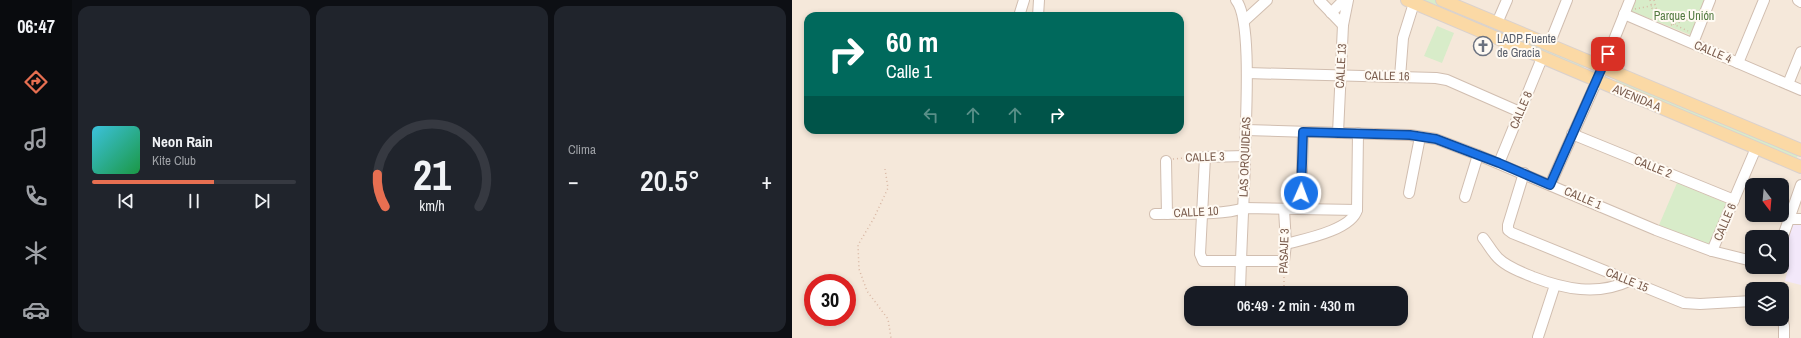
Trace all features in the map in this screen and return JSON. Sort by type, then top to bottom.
[{"type":"main road","name":"AVENIDA A","points":[[1442,0],[1801,150]]},
{"type":"main road","name":"AVENIDA A","points":[[1410,2],[1801,167]]},
{"type":"street","points":[[1021,12],[1024,0]]},
{"type":"street","points":[[1038,12],[1040,0]]},
{"type":"street","points":[[1236,0],[1242,12],[1244,21],[1267,0]]},
{"type":"street","points":[[1319,0],[1343,25]]},
{"type":"street","points":[[1331,13],[1344,0]]},
{"type":"street","name":"CALLE 13","points":[[1338,133],[1343,25],[1348,0]]},
{"type":"street","points":[[1497,23],[1507,0]]},
{"type":"street","points":[[1549,45],[1567,0]]},
{"type":"street","points":[[1693,43],[1710,0]]},
{"type":"street","points":[[1738,63],[1764,0]]},
{"type":"street","points":[[1400,77],[1403,38],[1410,2]]},
{"type":"street","points":[[1550,185],[1629,8]]},
{"type":"street","name":"CALLE 4","points":[[1629,8],[1693,43],[1801,90]]},
{"type":"street","name":"LAS ORQUIDEAS","points":[[1240,286],[1248,73],[1244,21]]},
{"type":"street","points":[[1788,84],[1801,52]]},
{"type":"street","name":"CALLE 8","points":[[1499,163],[1542,58]]},
{"type":"street","name":"CALLE 16","points":[[1248,73],[1436,78],[1447,80],[1520,112]]},
{"type":"street","name":"CALLE 1","points":[[1246,130],[1338,133],[1436,139],[1524,173],[1656,230],[1712,251],[1745,259]]},
{"type":"street","points":[[1300,209],[1303,132]]},
{"type":"street","points":[[1286,244],[1317,236],[1342,226],[1351,220],[1357,210],[1358,134]]},
{"type":"street","name":"CALLE 2","points":[[1572,134],[1734,200]]},
{"type":"street","points":[[1410,193],[1420,137]]},
{"type":"street","name":"CALLE 6","points":[[1712,251],[1756,148]]},
{"type":"street","points":[[1465,197],[1478,155]]},
{"type":"street","name":"CALLE 3","points":[[1205,157],[1245,156]]},
{"type":"street","points":[[1205,157],[1200,254],[1203,261],[1284,261]]},
{"type":"street","points":[[1166,161],[1167,214]]},
{"type":"street","name":"CALLE 15","points":[[1524,173],[1508,225],[1508,230],[1512,233],[1684,302],[1700,304],[1745,301]]},
{"type":"street","points":[[1801,185],[1789,219],[1801,219]]},
{"type":"street","name":"CALLE 10","points":[[1156,214],[1202,213],[1244,208],[1357,210]]},
{"type":"street","name":"PASAJE 3","points":[[1284,209],[1286,244],[1284,261]]},
{"type":"street","points":[[1483,238],[1497,257],[1508,266],[1555,285],[1575,289],[1604,289],[1618,286],[1629,281]]},
{"type":"street","points":[[1538,337],[1555,285]]},
{"type":"street","points":[[1784,326],[1784,338]]},
{"type":"path","points":[[1650,0],[1653,12],[1658,14]]},
{"type":"path","points":[[1654,0],[1660,21]]},
{"type":"path","points":[[1629,8],[1655,4]]},
{"type":"path","points":[[1673,24],[1694,18]]},
{"type":"path","name":"CALLE 3","points":[[1166,161],[1177,158],[1205,157]]},
{"type":"path","points":[[885,170],[888,188],[874,218],[858,245],[859,269],[867,291],[888,319],[891,338]]},
{"type":"path","name":"PASAJE 3","points":[[1284,261],[1284,286]]},
{"type":"shaded area","points":[[792,0],[1801,0],[1801,338],[792,338]]},
{"type":"shaded area","points":[[1801,221],[1801,285],[1785,281],[1787,274],[1789,274],[1789,233],[1791,224]]},
{"type":"green space","points":[[1418,0],[1436,0],[1586,62],[1583,69]]},
{"type":"green space","name":"Parque Unión","points":[[1636,0],[1708,0],[1693,36],[1631,11]]},
{"type":"green space","points":[[1437,26],[1454,33],[1442,63],[1424,56]]},
{"type":"green space","points":[[1617,77],[1799,151],[1797,158],[1615,83]]},
{"type":"green space","points":[[1677,183],[1726,203],[1709,245],[1659,225]]},
{"type":"place","name":"LADP Fuente de Gracia","points":[[1483,46]]},
{"type":"route","points":[[1301,193],[1303,132],[1410,135],[1436,139],[1499,163],[1550,185],[1608,54]]}]
